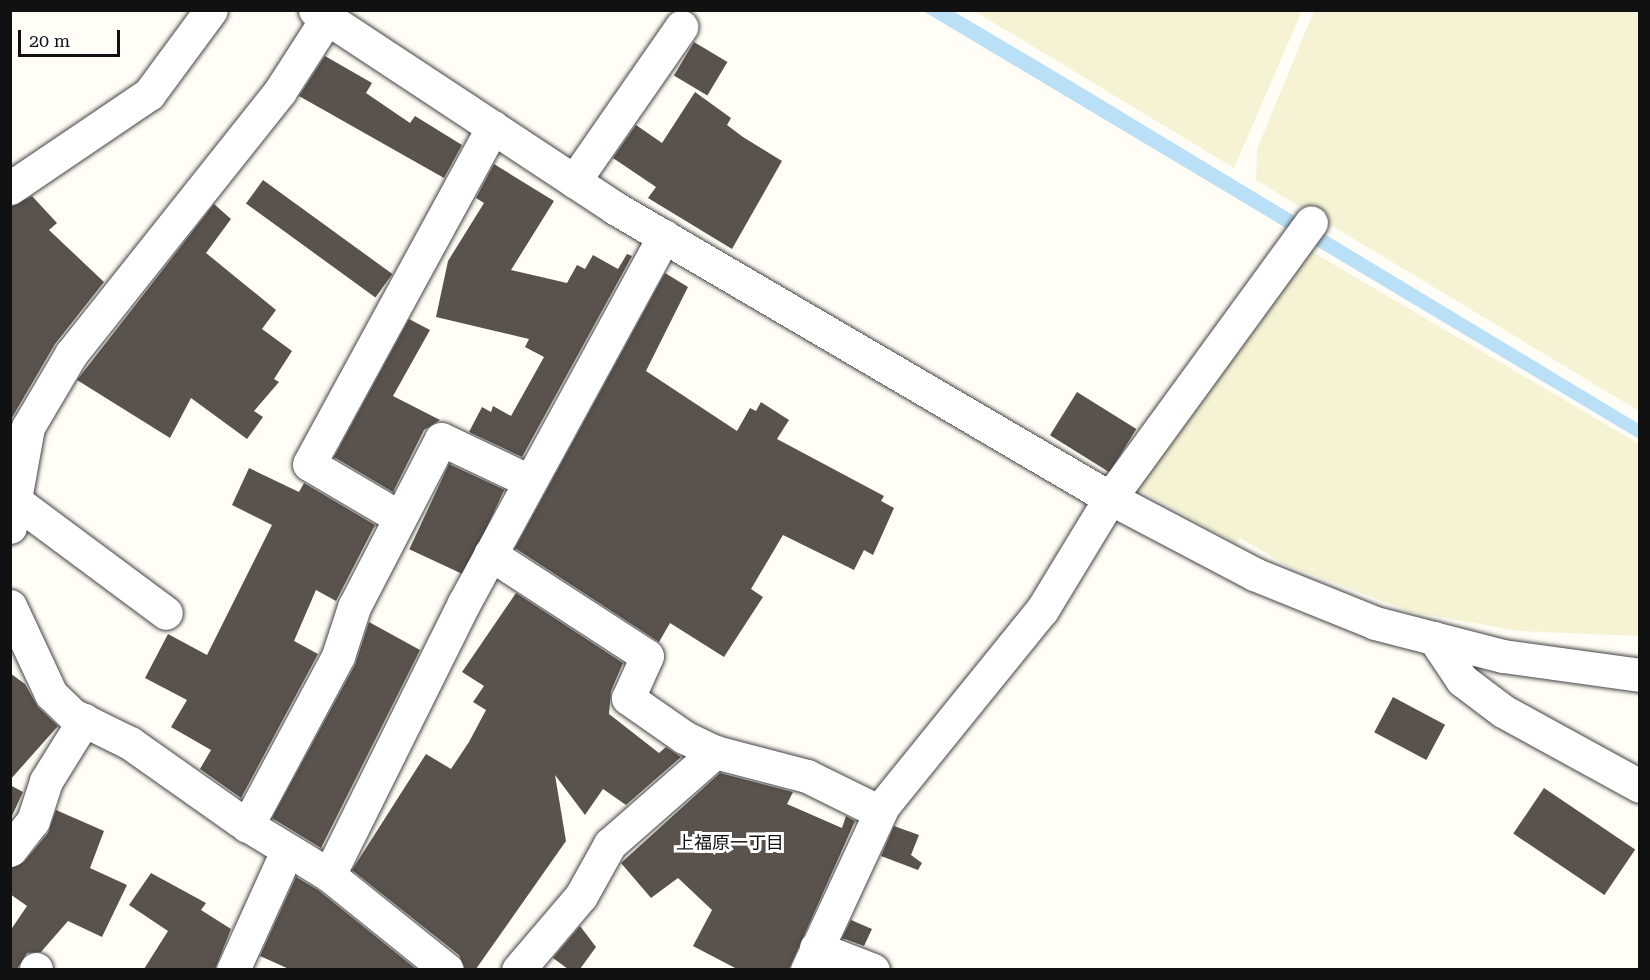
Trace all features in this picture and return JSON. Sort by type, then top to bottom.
[{"type":"street","points":[[10,188],[149,94],[211,10]]},
{"type":"street","points":[[166,613],[13,508],[28,427],[71,354],[280,91],[321,14],[574,181],[664,236],[1110,498],[1254,574],[1375,623],[1503,656],[1640,675]]},
{"type":"street","points":[[574,181],[681,27]]},
{"type":"street","points":[[399,517],[309,464],[493,127]]},
{"type":"street","points":[[873,969],[812,959],[880,812],[1042,610],[1110,498],[1311,222]]},
{"type":"street","points":[[329,875],[490,554],[664,236]]},
{"type":"street","points":[[247,826],[338,656],[354,607],[441,439],[529,481]]},
{"type":"street","points":[[490,554],[647,656],[628,698],[716,753],[807,776],[880,812]]},
{"type":"street","points":[[10,606],[51,694],[84,720],[130,742],[247,826],[329,875],[447,969]]},
{"type":"street","points":[[1434,638],[1462,680],[1503,711],[1640,786]]},
{"type":"street","points":[[10,850],[33,821],[46,781],[84,720]]},
{"type":"street","points":[[518,969],[581,896],[610,844],[716,753]]},
{"type":"street","points":[[233,969],[287,850]]},
{"type":"shaded area","points":[[974,11],[1302,11],[1234,168]]},
{"type":"shaded area","points":[[1314,11],[1639,11],[1639,411],[1256,180],[1257,149]]},
{"type":"shaded area","points":[[1304,247],[1639,444],[1639,636],[1519,631],[1411,612],[1286,565],[1240,538],[1236,543],[1132,486]]},
{"type":"water","points":[[923,11],[953,11],[1071,81],[1639,424],[1639,439]]},
{"type":"building","points":[[694,42],[727,62],[707,96],[674,75]]},
{"type":"building","points":[[325,56],[372,83],[366,93],[410,123],[415,116],[462,145],[444,178],[299,96]]},
{"type":"building","points":[[695,92],[731,118],[727,125],[782,161],[732,249],[648,198],[656,187],[613,158],[636,125],[662,143]]},
{"type":"building","points":[[494,164],[554,201],[511,270],[567,283],[577,265],[585,269],[593,255],[618,269],[627,254],[632,256],[522,457],[469,432],[482,407],[491,412],[493,406],[511,416],[544,357],[525,347],[529,339],[436,317],[448,261],[484,203],[476,198]]},
{"type":"building","points":[[263,180],[392,274],[375,298],[246,203]]},
{"type":"building","points":[[32,196],[57,223],[49,230],[104,282],[55,344],[10,421],[10,207]]},
{"type":"building","points":[[214,204],[231,219],[206,253],[276,310],[262,329],[292,351],[274,379],[279,382],[254,411],[263,417],[247,439],[191,398],[170,438],[77,380]]},
{"type":"building","points":[[665,273],[688,287],[646,371],[737,431],[750,408],[756,411],[761,402],[789,420],[777,439],[884,496],[881,501],[894,508],[873,555],[864,550],[854,570],[783,535],[751,589],[763,597],[724,657],[670,623],[659,642],[515,548]]},
{"type":"building","points":[[409,319],[430,330],[393,396],[440,420],[424,430],[393,492],[334,457]]},
{"type":"building","points":[[1077,392],[1136,429],[1109,472],[1050,435]]},
{"type":"building","points":[[449,464],[504,490],[465,575],[409,549]]},
{"type":"building","points":[[249,468],[299,492],[304,483],[375,525],[336,601],[316,590],[294,641],[318,654],[241,798],[200,769],[211,750],[171,727],[187,700],[145,678],[168,634],[207,655],[272,525],[232,505]]},
{"type":"building","points":[[516,593],[623,663],[611,691],[609,714],[659,753],[666,747],[681,757],[626,805],[603,789],[585,815],[555,775],[566,841],[476,969],[465,969],[459,955],[352,870],[426,754],[451,769],[469,742],[486,710],[473,702],[484,686],[462,672]]},
{"type":"building","points":[[369,622],[420,650],[321,848],[272,818],[355,665]]},
{"type":"building","points":[[10,673],[25,684],[38,707],[58,726],[10,780]]},
{"type":"building","points":[[1393,697],[1445,725],[1426,760],[1374,732]]},
{"type":"building","points":[[720,773],[793,792],[787,804],[842,828],[846,816],[855,821],[789,969],[737,969],[693,946],[712,910],[678,878],[651,898],[621,863]]},
{"type":"building","points":[[10,785],[23,792],[11,818],[10,818]]},
{"type":"building","points":[[1544,788],[1635,850],[1604,895],[1513,834]]},
{"type":"building","points":[[56,810],[104,831],[90,868],[127,885],[102,937],[68,921],[41,952],[27,953],[17,969],[10,969],[10,931],[27,906],[10,894],[10,868],[24,862],[48,833]]},
{"type":"building","points":[[894,826],[919,835],[911,855],[922,863],[918,870],[881,856]]},
{"type":"building","points":[[151,873],[206,903],[201,910],[231,929],[215,969],[144,969],[168,931],[129,905]]},
{"type":"building","points":[[296,877],[318,890],[416,969],[289,969],[260,956]]},
{"type":"building","points":[[851,920],[872,929],[864,946],[842,938]]},
{"type":"building","points":[[580,926],[596,947],[580,969],[568,969],[553,958]]},
{"type":"district","name":"上福原一丁目","points":[[730,843]]}]
